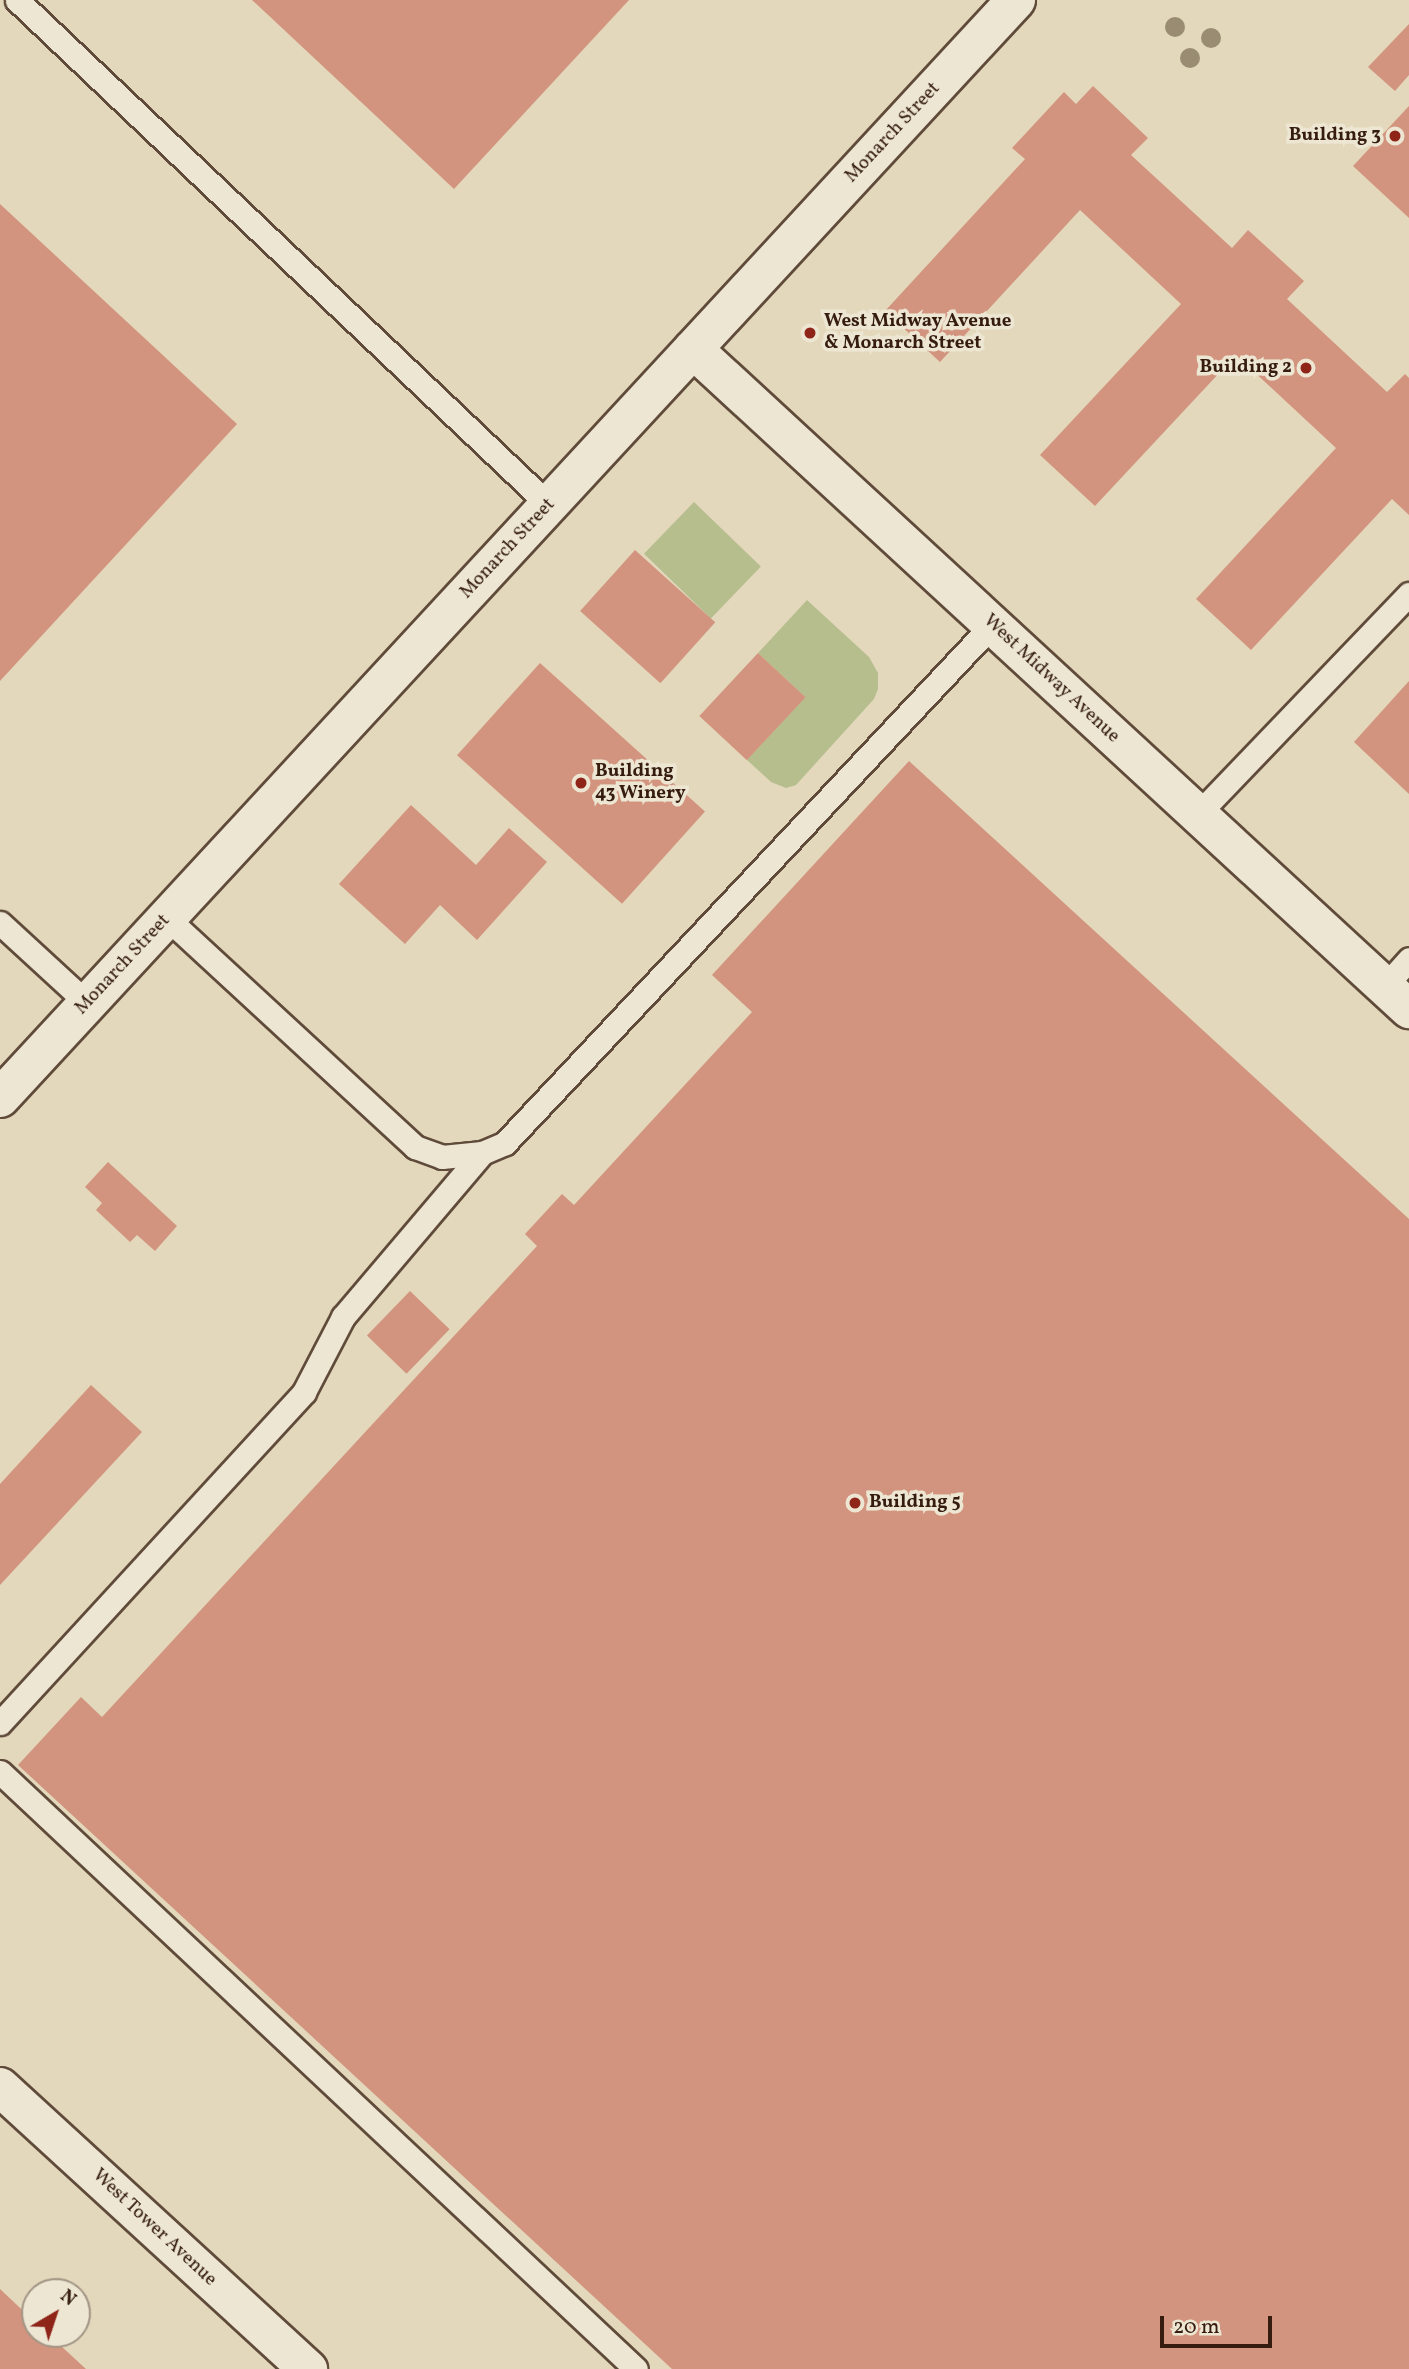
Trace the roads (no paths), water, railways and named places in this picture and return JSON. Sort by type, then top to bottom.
[{"type":"street","name":"Monarch Street","points":[[0,1098],[1016,0]]},
{"type":"street","name":"West Midway Avenue","points":[[693,349],[1198,814],[1401,985]]},
{"type":"street","name":"West Tower Avenue","points":[[0,2087],[308,2369]]},
{"type":"lane","points":[[17,0],[549,505]]},
{"type":"lane","points":[[1198,814],[1409,594]]},
{"type":"lane","points":[[167,918],[415,1147],[442,1157],[482,1153],[505,1143],[992,625]]},
{"type":"lane","points":[[0,923],[87,1003]]},
{"type":"lane","points":[[0,1723],[304,1392],[343,1317],[482,1153]]},
{"type":"lane","points":[[0,1772],[636,2369]]},
{"type":"place","name":"Building 3","points":[[1395,136]]},
{"type":"place","name":"West Midway Avenue & Monarch Street","points":[[810,333]]},
{"type":"place","name":"Building 2","points":[[1306,368]]},
{"type":"place","name":"Building 43 Winery","points":[[581,783]]},
{"type":"place","name":"Building 5","points":[[855,1503]]}]
